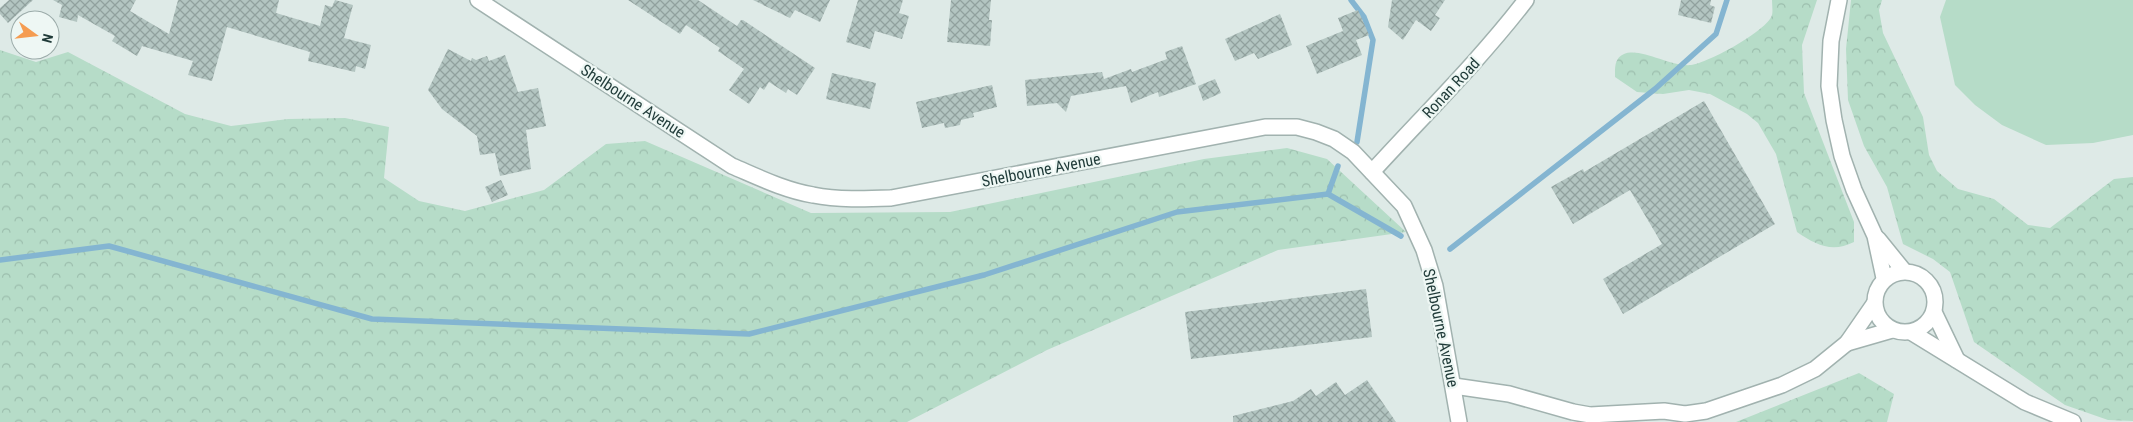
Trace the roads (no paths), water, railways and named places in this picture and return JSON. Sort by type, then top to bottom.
[{"type":"street","name":"Shelbourne Avenue","points":[[478,0],[732,166],[772,183],[813,195],[847,199],[891,198],[1265,127],[1297,128],[1328,137],[1353,152],[1404,206],[1424,250],[1436,286],[1459,422]]},
{"type":"street","name":"Ronan Road","points":[[1372,172],[1494,42],[1526,0]]},
{"type":"street","points":[[1839,0],[1831,41],[1830,59],[1829,86],[1834,120],[1842,156],[1854,190],[1875,236],[1884,278]]},
{"type":"street","points":[[1875,236],[1904,271]]},
{"type":"street","points":[[1892,330],[1879,319],[1874,304],[1876,289],[1884,278],[1896,272],[1913,272],[1928,280],[1935,295],[1934,312],[1958,361]]},
{"type":"street","points":[[1454,386],[1509,394],[1590,415],[1664,411],[1685,414],[1706,411],[1782,385],[1815,369],[1847,343],[1874,304]]},
{"type":"street","points":[[1911,332],[1925,325],[1934,312]]},
{"type":"street","points":[[1847,343],[1892,330],[1911,332],[2025,402],[2074,422]]},
{"type":"waterway","points":[[1351,0],[1364,17],[1373,40],[1357,142]]},
{"type":"waterway","points":[[1450,249],[1655,89],[1716,34],[1727,0]]},
{"type":"waterway","points":[[1328,194],[1338,166]]},
{"type":"waterway","points":[[0,260],[109,246],[372,319],[749,334],[984,275],[1177,212],[1328,194],[1401,236]]}]
